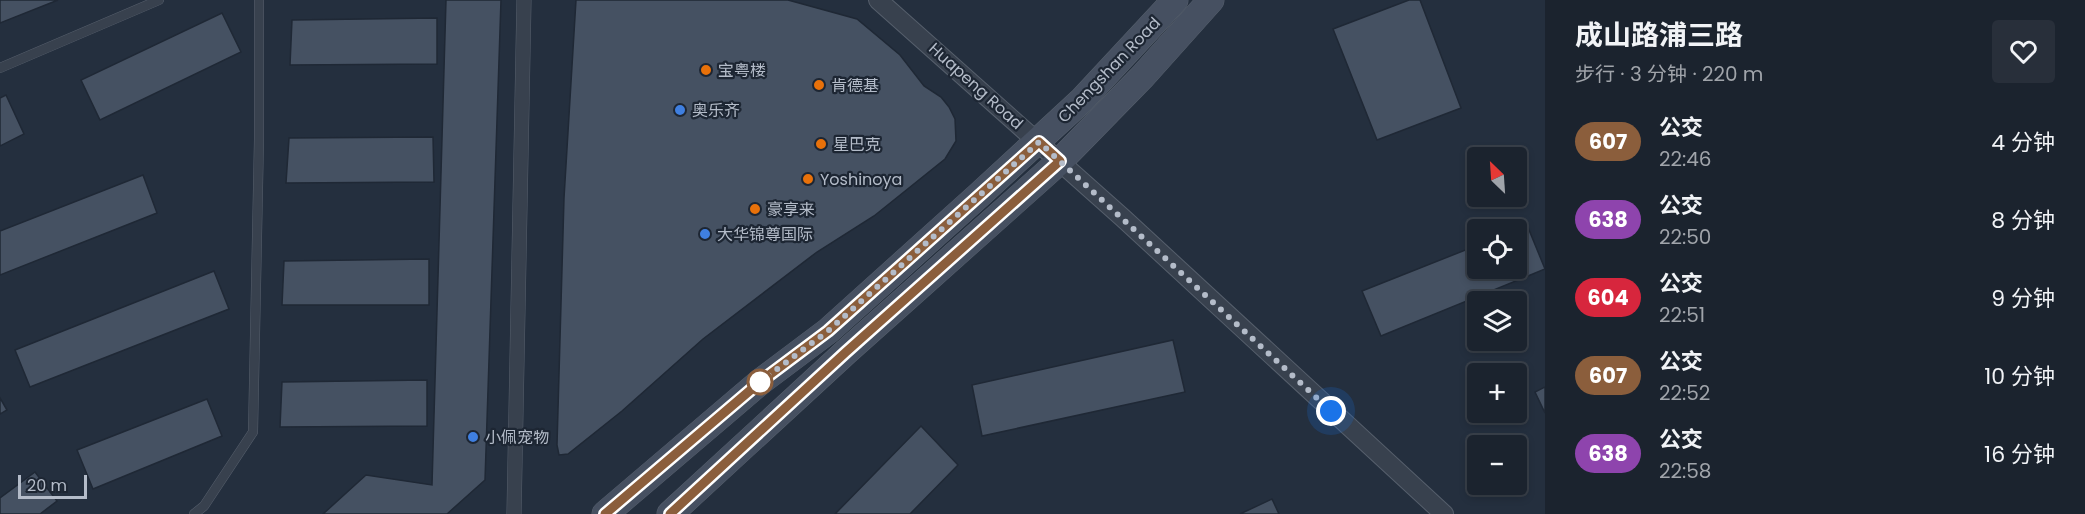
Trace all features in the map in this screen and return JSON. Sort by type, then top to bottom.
[{"type":"main road","name":"Chengshan Road","points":[[605,514],[760,382],[828,331],[1039,142],[1082,100],[1175,0]]},
{"type":"main road","name":"Chengshan Road","points":[[670,514],[837,359],[1060,161],[1143,76],[1211,0]]},
{"type":"street","points":[[514,514],[524,0]]},
{"type":"street","name":"Huapeng Road","points":[[878,0],[1060,161],[1444,514]]},
{"type":"lane","points":[[0,68],[159,0]]},
{"type":"lane","points":[[194,514],[204,506],[253,432],[259,139],[259,0]]},
{"type":"building","points":[[0,0],[58,0],[0,23]]},
{"type":"building","points":[[446,0],[501,0],[485,480],[447,514],[323,514],[366,475],[432,485]]},
{"type":"building","name":"大华锦尊国际","points":[[576,0],[788,0],[857,19],[900,55],[924,86],[941,97],[955,119],[956,141],[945,159],[874,216],[817,252],[703,339],[622,411],[568,454],[559,455],[557,445],[564,198]]},
{"type":"building","points":[[1409,0],[1420,0],[1461,108],[1377,140],[1333,29]]},
{"type":"building","points":[[222,13],[241,52],[100,120],[81,80]]},
{"type":"building","points":[[437,18],[437,64],[290,65],[292,20]]},
{"type":"building","points":[[6,95],[24,134],[0,146],[0,98]]},
{"type":"building","points":[[433,137],[434,182],[286,183],[289,138]]},
{"type":"building","points":[[143,175],[157,213],[0,275],[0,231]]},
{"type":"building","points":[[1527,225],[1545,269],[1527,276]]},
{"type":"building","points":[[1467,249],[1467,279],[1521,279],[1491,291],[1467,291],[1467,301],[1381,336],[1362,291]]},
{"type":"building","points":[[429,259],[429,305],[282,305],[284,261]]},
{"type":"building","points":[[214,271],[229,309],[30,387],[15,350]]},
{"type":"building","points":[[1173,340],[1185,392],[982,436],[972,385]]},
{"type":"building","points":[[427,380],[427,426],[280,427],[282,382]]},
{"type":"building","points":[[1545,387],[1545,413],[1535,392]]},
{"type":"building","points":[[0,398],[7,410],[0,414]]},
{"type":"building","points":[[207,399],[222,436],[93,489],[77,450]]},
{"type":"building","points":[[921,426],[958,465],[910,514],[835,514]]},
{"type":"building","points":[[35,472],[57,501],[40,514],[0,514],[0,498]]},
{"type":"building","points":[[1272,499],[1279,514],[1240,514]]},
{"type":"bus line","name":"607","points":[[605,514],[760,382],[828,331],[1039,142],[1060,161],[778,413],[670,514]]},
{"type":"place","name":"宝粤楼","points":[[706,70]]},
{"type":"place","name":"肯德基","points":[[819,85]]},
{"type":"place","name":"奥乐齐","points":[[680,110]]},
{"type":"place","name":"星巴克","points":[[821,144]]},
{"type":"place","name":"Yoshinoya","points":[[808,179]]},
{"type":"place","name":"豪享来","points":[[755,209]]},
{"type":"place","name":"大华锦尊国际","points":[[705,234]]},
{"type":"place","name":"小佩宠物","points":[[473,437]]},
{"type":"route","points":[[760,382],[828,331],[1039,142],[1331,411]]}]
